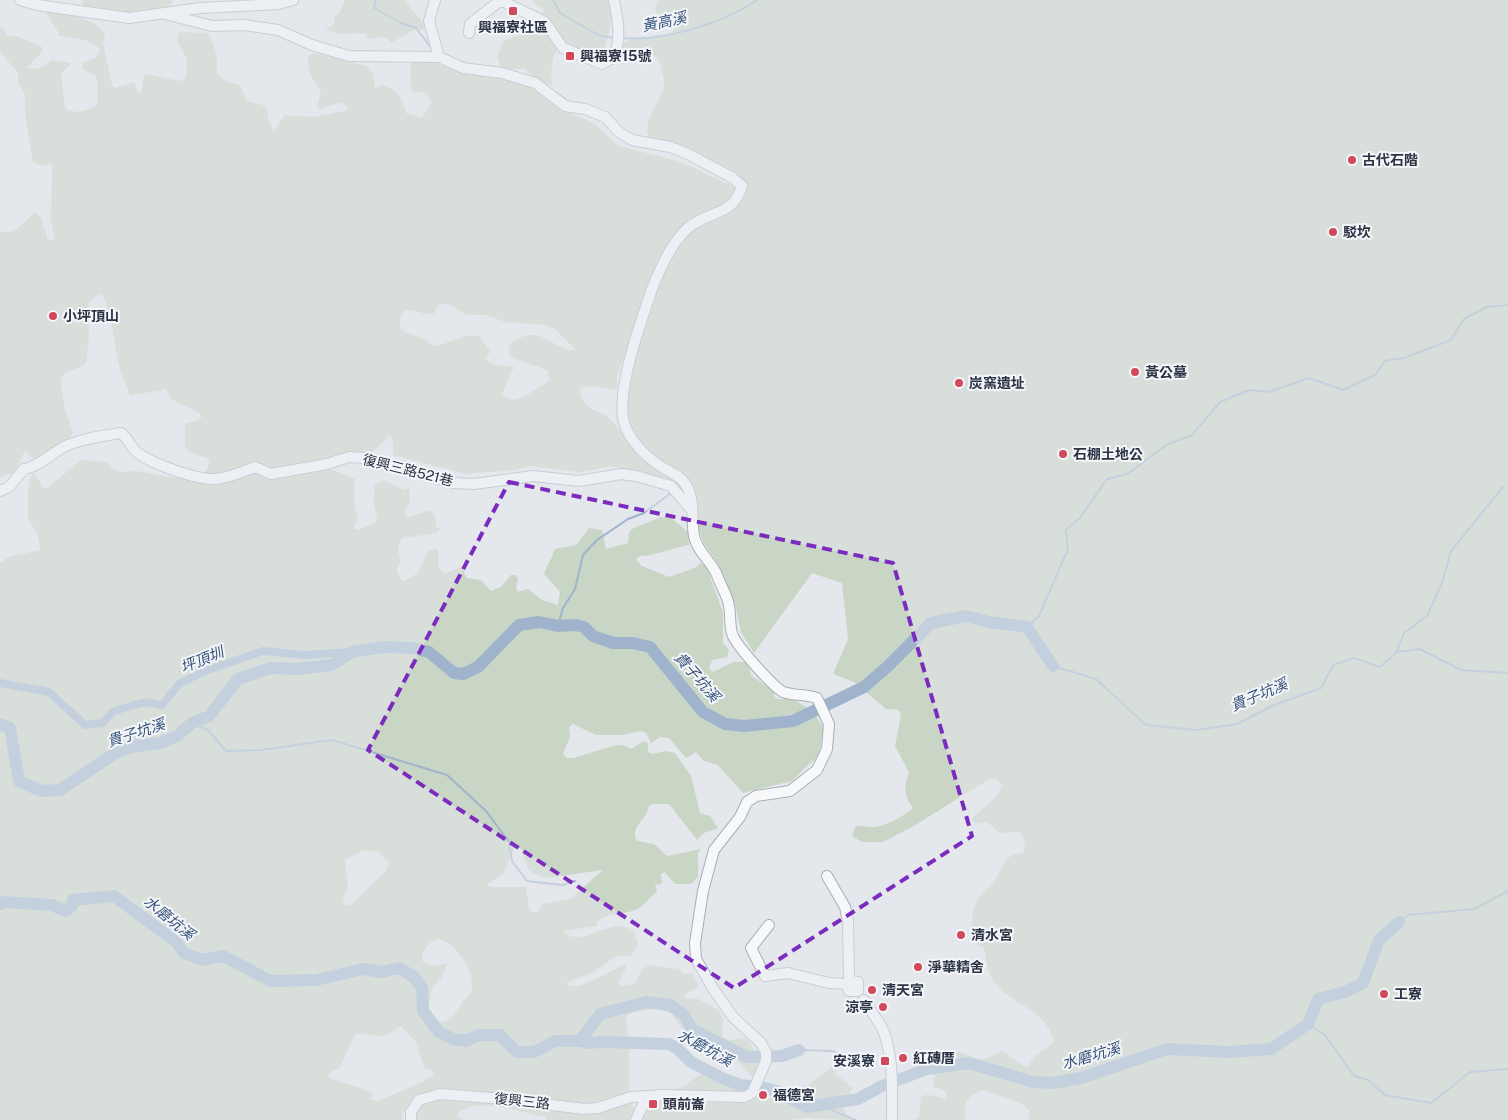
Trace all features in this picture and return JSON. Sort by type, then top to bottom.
[{"type":"street","points":[[20,0],[36,5],[110,17],[128,18],[200,8],[279,4],[293,0]]},
{"type":"street","points":[[435,0],[429,20],[439,57]]},
{"type":"street","points":[[469,34],[470,24],[500,0],[545,22],[563,48],[602,64],[612,58],[615,49],[619,23],[614,0]]},
{"type":"street","points":[[165,14],[212,26],[244,25],[278,30],[312,45],[349,56],[439,57],[463,68],[502,73],[535,83],[565,106],[585,109],[605,117],[619,132],[632,140],[670,147],[733,178],[742,186],[739,196],[728,210],[704,218],[689,228],[675,242],[653,288],[633,348],[624,393],[623,417],[627,430],[650,459],[686,483],[692,498],[690,508]]},
{"type":"street","name":"復興三路521巷","points":[[0,491],[9,487],[24,468],[34,467],[66,446],[82,439],[121,433],[136,453],[177,470],[212,479],[227,477],[255,467],[271,474],[327,464],[349,457],[365,458],[453,483],[474,484],[533,476],[580,481],[622,474],[636,476],[672,486],[690,508]]},
{"type":"street","name":"復興三路","points":[[412,1120],[414,1107],[419,1100],[440,1094],[505,1099],[584,1109],[598,1108],[631,1097],[646,1098],[663,1095],[745,1097],[755,1086],[766,1056],[761,1043],[734,1017],[714,990],[696,959],[696,936],[703,891],[714,850],[735,825],[747,802],[756,796],[790,791],[817,770],[827,749],[830,724],[828,716],[819,701],[810,696],[782,692],[768,679],[732,636],[729,604],[714,569],[694,538],[690,508]]},
{"type":"street","points":[[769,925],[751,948],[765,976],[794,974],[830,983],[848,982],[848,921],[845,907],[827,876]]},
{"type":"street","points":[[864,1000],[882,1030],[887,1045],[892,1082],[892,1120]]},
{"type":"street","points":[[636,1120],[646,1098]]},
{"type":"highlighted area","points":[[509,482],[893,563],[972,836],[734,988],[368,750]]},
{"type":"green space","points":[[83,0],[173,1],[169,7],[156,12],[145,9],[119,14],[82,8]]},
{"type":"green space","points":[[345,0],[406,0],[410,8],[422,21],[425,29],[412,31],[391,43],[386,37],[368,39],[365,33],[341,34],[325,30],[334,24],[334,17],[339,13]]},
{"type":"green space","points":[[533,0],[610,0],[612,20],[603,55],[587,54],[562,40],[556,50],[553,61],[551,73],[553,85],[539,83],[525,69],[507,69],[500,66],[497,57],[503,42],[515,36],[531,33],[544,10],[534,3]]},
{"type":"green space","points":[[659,0],[1508,0],[1508,1120],[1028,1120],[1030,1111],[1022,1104],[983,1090],[973,1095],[967,1101],[965,1120],[913,1120],[919,1117],[921,1097],[930,1095],[945,1099],[947,1092],[933,1086],[935,1074],[957,1068],[945,1057],[952,1050],[981,1059],[1002,1051],[1027,1068],[1036,1055],[1054,1042],[1050,1031],[1036,1014],[999,988],[989,972],[984,948],[973,941],[972,920],[978,899],[994,881],[1005,862],[1011,856],[1023,853],[1025,841],[1020,832],[1000,833],[987,822],[977,824],[973,821],[972,818],[996,797],[1002,786],[997,779],[991,778],[912,827],[883,842],[862,842],[852,836],[855,827],[881,826],[896,820],[913,808],[907,799],[905,791],[909,772],[895,746],[901,714],[898,710],[886,709],[854,682],[833,674],[848,639],[842,583],[812,573],[754,653],[741,632],[736,608],[719,566],[703,541],[694,515],[694,498],[647,452],[632,432],[627,421],[626,408],[635,360],[652,302],[671,256],[684,236],[729,211],[744,185],[692,154],[649,137],[648,125],[650,118],[664,86],[659,60],[651,55],[621,52],[620,45],[634,38],[668,36],[676,28],[675,23],[662,18],[657,13],[656,5]]},
{"type":"green space","points":[[45,11],[79,17],[94,23],[105,35],[103,43],[112,85],[115,88],[134,82],[138,93],[141,92],[144,76],[147,74],[179,81],[186,78],[187,60],[177,40],[179,32],[208,33],[216,53],[216,73],[226,81],[240,85],[247,101],[266,106],[270,124],[274,131],[285,115],[315,117],[349,110],[342,102],[319,109],[317,106],[321,92],[311,76],[308,64],[308,56],[315,53],[366,66],[372,71],[375,88],[382,85],[392,89],[401,99],[406,113],[422,118],[432,102],[423,92],[412,93],[410,67],[416,56],[445,67],[525,84],[562,110],[592,122],[619,146],[678,161],[735,187],[737,190],[726,207],[687,226],[643,304],[617,377],[617,390],[592,386],[580,388],[584,402],[608,417],[634,445],[674,480],[672,483],[613,466],[581,472],[529,466],[515,470],[466,474],[393,455],[393,439],[390,435],[369,456],[323,466],[355,479],[354,502],[358,522],[354,524],[354,529],[359,530],[375,522],[377,517],[373,500],[375,485],[383,480],[404,490],[409,488],[410,502],[405,510],[406,518],[430,510],[436,516],[436,526],[440,529],[436,533],[403,538],[398,545],[401,560],[397,569],[400,579],[404,581],[418,573],[428,551],[438,548],[439,569],[443,573],[462,566],[466,578],[481,580],[491,591],[501,587],[511,575],[515,575],[518,579],[516,588],[518,592],[528,589],[542,600],[558,605],[560,592],[544,574],[545,571],[555,549],[576,545],[589,528],[602,530],[606,549],[628,543],[629,533],[632,529],[661,517],[670,517],[688,532],[689,545],[639,556],[636,560],[642,566],[669,577],[697,567],[700,563],[707,568],[723,613],[723,643],[729,650],[727,657],[712,660],[709,669],[713,672],[733,662],[748,662],[751,675],[774,692],[774,696],[777,699],[792,699],[813,711],[746,722],[764,724],[815,715],[824,728],[818,758],[792,781],[743,793],[718,765],[704,761],[696,752],[686,758],[669,738],[660,737],[651,743],[646,733],[642,731],[621,735],[596,735],[573,724],[569,727],[570,737],[563,754],[567,758],[573,758],[613,746],[623,745],[631,749],[644,741],[648,743],[648,752],[652,754],[666,751],[675,753],[691,776],[700,813],[710,816],[718,828],[704,833],[697,840],[669,804],[649,806],[648,811],[635,831],[637,841],[654,844],[667,856],[701,849],[698,853],[698,877],[691,884],[675,884],[665,872],[661,874],[662,883],[658,885],[655,883],[657,892],[638,909],[605,917],[597,922],[597,926],[563,931],[570,936],[577,937],[614,926],[622,926],[633,930],[638,944],[631,956],[616,956],[594,972],[566,983],[569,986],[579,986],[625,964],[626,968],[619,981],[620,986],[635,984],[641,971],[649,965],[677,969],[675,965],[684,974],[693,974],[699,987],[686,993],[684,998],[698,999],[719,1010],[723,1020],[722,1038],[731,1040],[745,1038],[749,1042],[755,1051],[757,1061],[753,1077],[736,1060],[711,1054],[678,1024],[672,1014],[662,1010],[650,1009],[628,1014],[626,1019],[629,1044],[629,1095],[583,1104],[445,1090],[419,1096],[402,1114],[403,1120],[0,1120],[0,563],[10,556],[41,550],[37,533],[28,519],[30,477],[34,473],[46,489],[81,460],[107,462],[114,469],[121,472],[135,471],[191,479],[205,472],[210,459],[189,452],[185,448],[185,424],[199,420],[202,416],[198,412],[172,399],[166,389],[129,396],[120,368],[109,314],[102,294],[95,297],[88,306],[89,335],[87,363],[63,375],[60,379],[65,409],[73,433],[65,444],[39,461],[33,459],[25,450],[16,471],[0,478],[0,231],[11,232],[16,230],[35,213],[41,217],[48,240],[55,239],[51,222],[52,166],[50,163],[43,166],[33,162],[25,116],[25,94],[18,83],[18,73],[0,52],[0,27],[4,28],[6,36],[17,36],[42,47],[42,52],[27,68],[39,69],[52,60],[71,63],[61,75],[65,107],[68,110],[77,112],[86,110],[98,103],[97,79],[95,75],[82,69],[84,62],[95,58],[100,50],[91,42],[63,37],[58,35]],"holes":[[[448,303],[466,315],[486,315],[505,322],[545,325],[555,329],[576,350],[568,350],[546,338],[530,335],[520,338],[509,345],[509,355],[548,371],[549,381],[522,398],[511,400],[502,394],[514,367],[495,365],[486,360],[490,351],[479,336],[467,336],[432,346],[425,340],[400,328],[400,319],[404,310],[433,314],[439,305]],[[515,847],[521,849],[528,869],[547,878],[603,870],[570,899],[542,904],[539,911],[532,913],[529,908],[526,887],[492,887],[486,885],[503,874]],[[364,850],[378,852],[389,862],[387,870],[351,905],[345,905],[343,899],[348,886],[345,860]],[[436,939],[450,944],[463,959],[471,976],[470,994],[448,1020],[440,1022],[427,1022],[423,1017],[429,1005],[432,987],[442,977],[447,963],[434,966],[422,961],[424,951]],[[401,1026],[416,1042],[424,1068],[430,1069],[434,1074],[423,1082],[377,1101],[370,1099],[373,1094],[368,1091],[328,1076],[333,1071],[339,1069],[356,1033],[384,1037]]]},
{"type":"green space","points":[[832,1067],[837,1075],[853,1088],[843,1108],[850,1120],[810,1118],[789,1120],[639,1120],[647,1101],[684,1086],[699,1075],[724,1073],[737,1080],[748,1090],[747,1096],[767,1099],[783,1090],[794,1090],[808,1085]]},
{"type":"green space","points":[[441,1097],[562,1109],[626,1101],[631,1103],[634,1108],[631,1120],[546,1120],[545,1117],[511,1109],[474,1106],[456,1116],[465,1120],[417,1120],[415,1114],[420,1104]]},
{"type":"waterway","points":[[376,0],[374,8],[401,23],[416,28],[432,49]]},
{"type":"waterway","name":"黃高溪","points":[[553,0],[560,13],[600,36],[615,38]]},
{"type":"waterway","name":"黃高溪","points":[[622,38],[655,37],[692,29],[728,16],[757,0]]},
{"type":"waterway","points":[[557,93],[565,99]]},
{"type":"waterway","points":[[1027,627],[1039,616],[1068,549],[1066,530],[1080,518],[1107,479],[1127,474],[1168,444],[1192,435],[1220,402],[1249,390],[1269,392],[1309,378],[1343,390],[1375,375],[1385,361],[1404,358],[1451,340],[1464,319],[1487,307],[1508,305]]},
{"type":"waterway","points":[[1397,651],[1404,633],[1427,616],[1442,583],[1451,551],[1503,487]]},
{"type":"waterway","points":[[558,626],[563,608],[575,589],[583,555],[597,540],[628,519],[644,513],[671,493]]},
{"type":"waterway","name":"貴子坑溪","points":[[0,724],[10,728],[19,781],[41,791],[60,790],[114,754],[131,747],[160,743],[177,736],[192,723],[209,716],[238,679],[271,668],[297,669],[332,665],[352,652],[383,647],[412,648],[429,652],[454,673],[463,674],[478,667],[519,625],[539,622],[558,626],[576,625],[584,627],[593,636],[613,643],[633,643],[650,647],[703,712],[725,724],[744,726],[793,721],[864,687],[931,623],[966,616],[989,622],[1027,627],[1053,666]]},
{"type":"waterway","name":"貴子坑溪","points":[[1053,666],[1096,679],[1146,725],[1197,730],[1237,724],[1274,705],[1321,688],[1333,665],[1354,658],[1380,667],[1397,652],[1420,649],[1461,670],[1508,673]]},
{"type":"waterway","name":"坪頂圳","points":[[0,683],[49,692],[85,725],[102,723],[114,711],[145,702],[162,705],[180,683],[205,671],[263,651],[304,655],[352,652]]},
{"type":"waterway","points":[[192,723],[208,730],[226,751],[261,750],[332,740],[447,775],[486,811],[509,842],[512,861],[527,881],[562,885],[575,881]]},
{"type":"waterway","points":[[1399,922],[1408,915],[1474,909],[1508,891]]},
{"type":"waterway","name":"水磨坑溪","points":[[0,904],[4,902],[52,905],[65,911],[72,906],[73,900],[114,896],[176,942],[184,953],[202,960],[223,956],[271,981],[316,980],[363,969],[381,972],[399,968],[414,977],[422,988],[423,1011],[439,1032],[453,1039],[466,1041],[479,1035],[500,1035],[517,1052],[534,1052],[555,1041],[669,1044],[678,1049],[691,1062],[722,1078],[740,1085],[776,1091],[807,1107],[858,1099],[882,1086],[927,1069],[969,1063],[1033,1082],[1052,1083],[1081,1078],[1167,1049],[1229,1052],[1271,1049],[1308,1024],[1318,999],[1345,992],[1363,983],[1379,940],[1399,922]]},
{"type":"waterway","points":[[580,1041],[600,1014],[646,1002],[670,1005],[683,1014],[692,1029],[747,1057],[782,1056],[799,1050]]},
{"type":"waterway","name":"水磨坑溪","points":[[1308,1024],[1325,1035],[1354,1076],[1368,1080],[1385,1095],[1431,1103],[1470,1072],[1508,1069]]},
{"type":"waterway","points":[[799,1050],[833,1051],[857,1065],[873,1059]]},
{"type":"waterway","points":[[827,1105],[834,1111],[855,1120]]},
{"type":"place","name":"興福寮社區","points":[[513,11]]},
{"type":"place","name":"興福寮15號","points":[[570,56]]},
{"type":"place","name":"古代石階","points":[[1352,160]]},
{"type":"place","name":"駁坎","points":[[1333,232]]},
{"type":"place","name":"小坪頂山","points":[[53,316]]},
{"type":"place","name":"黃公墓","points":[[1135,372]]},
{"type":"place","name":"炭窯遺址","points":[[959,383]]},
{"type":"place","name":"石棚土地公","points":[[1063,454]]},
{"type":"place","name":"清水宮","points":[[961,935]]},
{"type":"place","name":"淨華精舍","points":[[918,967]]},
{"type":"place","name":"清天宮","points":[[872,990]]},
{"type":"place","name":"工寮","points":[[1384,994]]},
{"type":"place","name":"涼亭","points":[[883,1007]]},
{"type":"place","name":"紅磚厝","points":[[903,1058]]},
{"type":"place","name":"安溪寮","points":[[885,1061]]},
{"type":"place","name":"福德宮","points":[[763,1095]]},
{"type":"place","name":"頭前崙","points":[[653,1104]]}]
